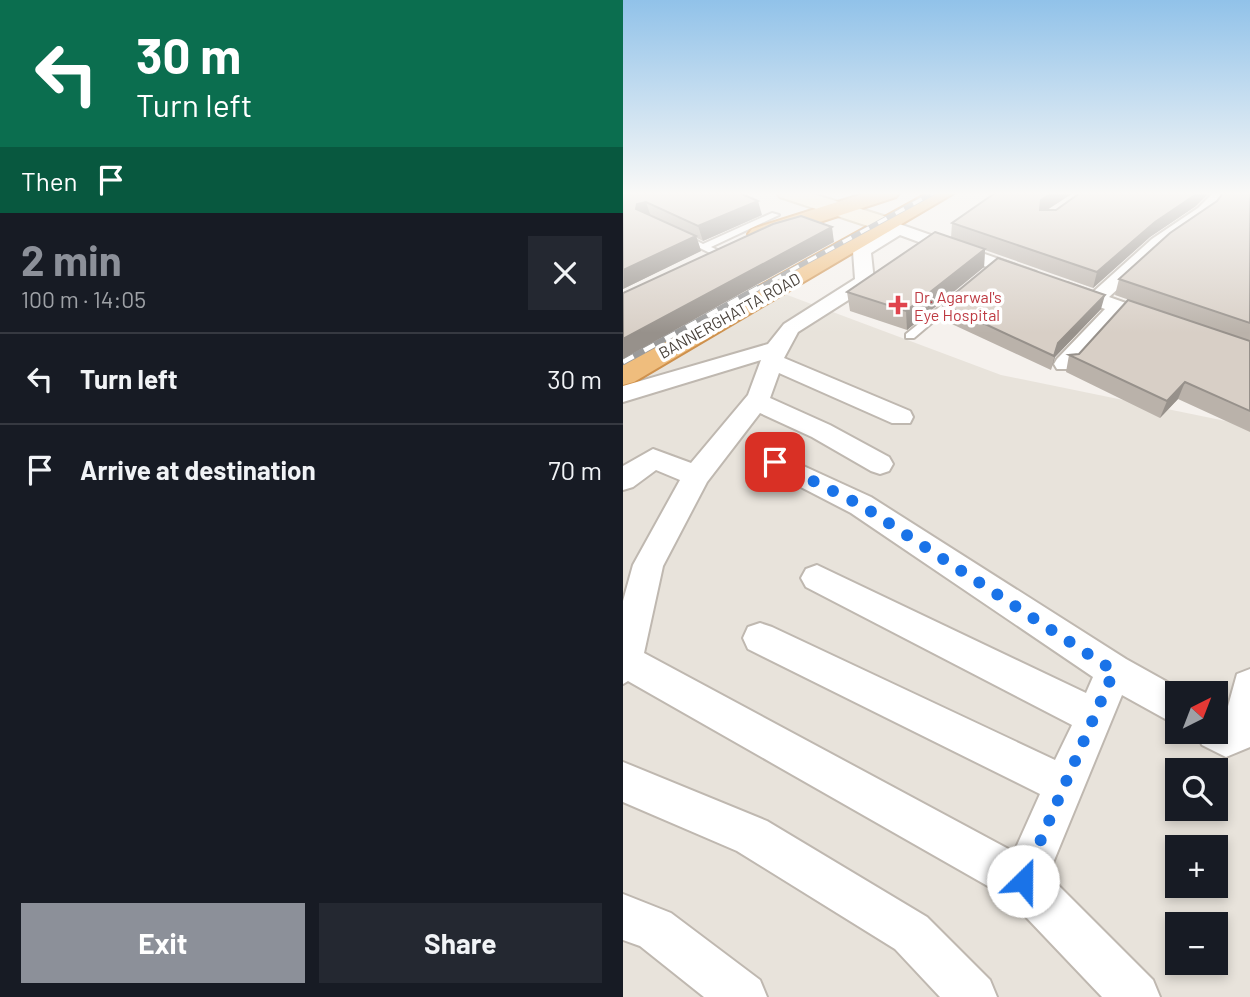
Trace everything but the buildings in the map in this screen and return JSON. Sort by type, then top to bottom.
[{"type":"highway","points":[[706,255],[744,240]]},
{"type":"highway","name":"BANNERGHATTA ROAD","points":[[623,375],[870,240]]},
{"type":"street","points":[[877,240],[862,251],[865,281],[791,328],[755,401],[696,476],[648,565],[624,664],[1023,881],[1136,997]]},
{"type":"street","points":[[924,240],[993,268],[1183,329]]},
{"type":"street","points":[[1096,299],[1163,240]]},
{"type":"street","points":[[1065,364],[1118,307]]},
{"type":"street","points":[[623,394],[775,356],[901,417]]},
{"type":"street","points":[[755,401],[821,431],[880,464]]},
{"type":"street","points":[[623,480],[653,458],[696,476]]},
{"type":"street","points":[[775,462],[861,505],[1114,671],[1165,700]]},
{"type":"street","points":[[817,578],[1093,716]]},
{"type":"street","points":[[760,638],[1064,785]]},
{"type":"street","points":[[1023,881],[1114,671]]},
{"type":"street","points":[[1229,737],[1241,732],[1250,686]]},
{"type":"street","points":[[623,782],[752,836],[911,933],[973,997]]},
{"type":"street","points":[[623,917],[655,929],[743,997]]},
{"type":"lane","points":[[682,240],[706,255]]},
{"type":"lane","points":[[910,336],[969,288]]},
{"type":"shaded area","points":[[774,290],[1001,375],[1250,426],[1250,997],[623,997],[623,375]]},
{"type":"railway","points":[[755,290],[848,240]]},
{"type":"railway","points":[[623,362],[758,288]]},
{"type":"place","name":"Dr. Agarwal's Eye Hospital","points":[[898,305]]},
{"type":"route","points":[[775,462],[861,505],[1114,671],[1023,881]]}]
